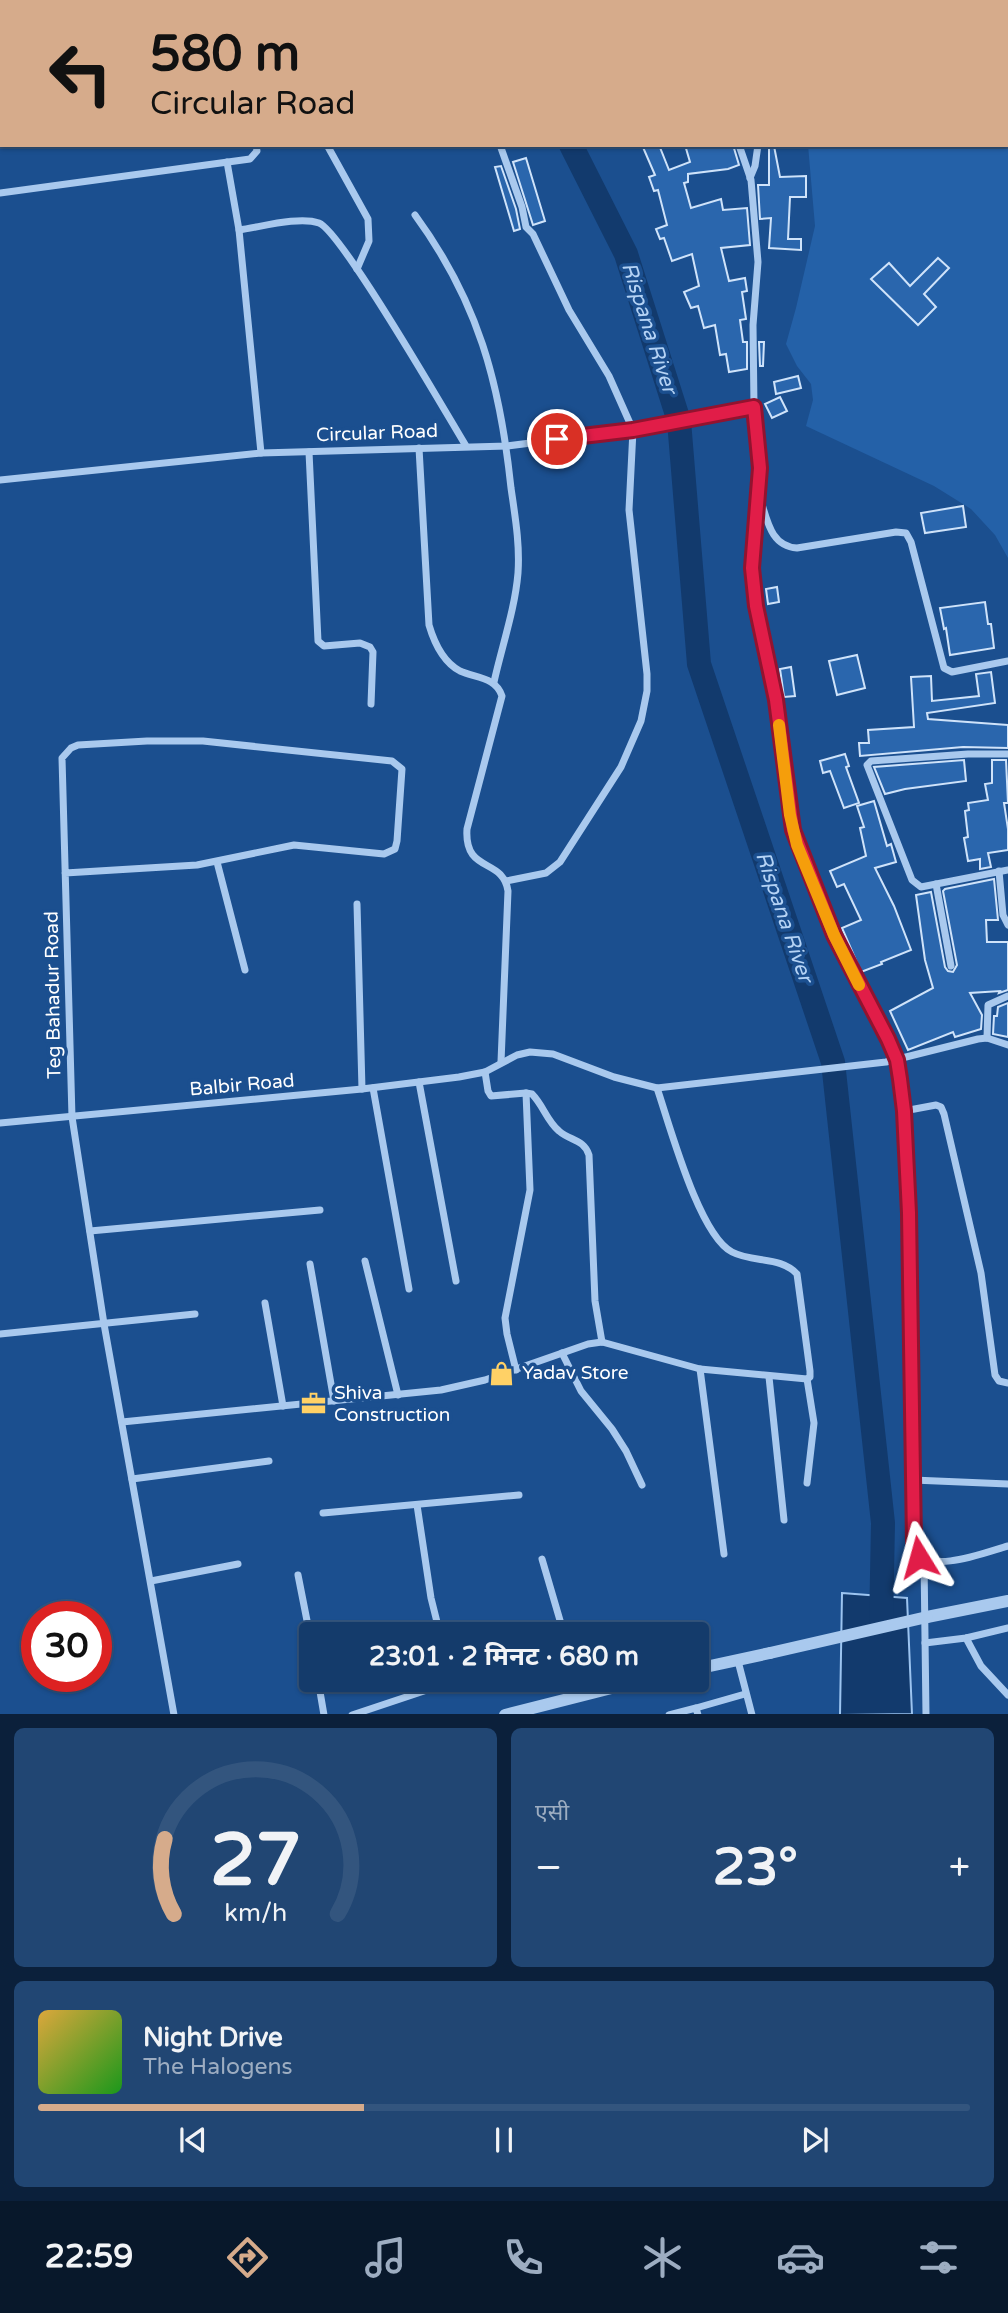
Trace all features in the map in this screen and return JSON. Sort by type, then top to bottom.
[{"type":"street","points":[[0,193],[250,159],[255,156],[256,147]]},
{"type":"street","points":[[328,147],[368,219],[369,241],[357,269]]},
{"type":"street","points":[[501,147],[526,226],[533,234],[569,310],[609,376],[633,430],[629,510],[647,674],[645,707],[630,749],[560,862],[546,873],[506,881]]},
{"type":"street","points":[[739,147],[750,178],[758,262],[753,325],[754,407],[760,468],[752,568],[756,606],[776,700],[793,830],[834,935],[897,1060],[904,1111],[909,1226],[915,1550],[924,1560],[926,1714]]},
{"type":"street","points":[[750,178],[758,147]]},
{"type":"street","points":[[227,162],[239,230],[261,453]]},
{"type":"street","points":[[415,215],[457,279],[496,387],[507,446],[518,562],[515,594],[494,682]]},
{"type":"street","points":[[239,230],[310,221],[322,225],[357,269],[466,446]]},
{"type":"street","name":"Circular Road","points":[[0,480],[261,453],[507,446],[633,430],[754,407]]},
{"type":"street","points":[[419,448],[429,625],[432,637],[448,662],[458,670],[494,682],[499,688],[501,704],[466,841],[473,857],[501,874],[508,891],[502,1062]]},
{"type":"street","points":[[309,452],[318,641],[324,646],[360,643],[370,647],[373,652],[371,705]]},
{"type":"street","points":[[757,491],[773,534],[779,543],[789,548],[902,531],[906,533],[911,542],[944,668],[952,671],[1008,661]]},
{"type":"street","name":"Teg Bahadur Road","points":[[174,1714],[104,1324],[72,1117],[62,758],[71,747],[78,746],[147,741],[203,741],[392,761],[402,769],[397,841],[395,849],[390,852],[384,854],[294,845],[217,862]]},
{"type":"street","points":[[1008,754],[968,754],[868,763],[912,880],[921,887],[1008,870]]},
{"type":"street","points":[[65,873],[180,867],[217,862],[245,970]]},
{"type":"street","points":[[999,871],[1003,915],[1008,925]]},
{"type":"street","points":[[936,884],[951,967]]},
{"type":"street","points":[[357,904],[362,1089]]},
{"type":"street","points":[[1008,996],[988,1005],[987,1038],[1008,1045]]},
{"type":"street","name":"Balbir Road","points":[[0,1123],[373,1088],[459,1077],[485,1072],[517,1055],[542,1052],[657,1088],[886,1062],[987,1038]]},
{"type":"street","points":[[485,1072],[491,1096],[532,1094],[559,1131],[584,1144],[589,1155],[595,1301],[602,1342]]},
{"type":"street","points":[[419,1082],[456,1281]]},
{"type":"street","points":[[373,1088],[409,1289]]},
{"type":"street","points":[[121,1422],[462,1387],[602,1342],[700,1369],[769,1377],[810,1377],[797,1274],[786,1265],[732,1252],[711,1231],[695,1198],[657,1088]]},
{"type":"street","points":[[516,1370],[505,1318],[530,1190],[526,1093]]},
{"type":"street","points":[[904,1111],[936,1105],[941,1107],[944,1114],[981,1273],[995,1375],[999,1381],[1008,1383]]},
{"type":"street","points":[[90,1231],[320,1210]]},
{"type":"street","points":[[365,1261],[398,1395]]},
{"type":"street","points":[[310,1265],[334,1401]]},
{"type":"street","points":[[265,1304],[282,1406]]},
{"type":"street","points":[[0,1334],[195,1314]]},
{"type":"street","points":[[562,1353],[581,1391],[626,1451],[642,1485]]},
{"type":"street","points":[[700,1369],[724,1554]]},
{"type":"street","points":[[769,1377],[784,1520]]},
{"type":"street","points":[[805,1379],[814,1423],[807,1483]]},
{"type":"street","points":[[132,1479],[269,1461]]},
{"type":"street","points":[[913,1480],[1008,1484]]},
{"type":"street","points":[[323,1513],[519,1494]]},
{"type":"street","points":[[417,1505],[437,1622]]},
{"type":"street","points":[[924,1560],[949,1561],[1008,1546]]},
{"type":"street","points":[[542,1559],[560,1622]]},
{"type":"street","points":[[151,1581],[238,1564]]},
{"type":"street","points":[[298,1575],[307,1622]]},
{"type":"street","points":[[709,1667],[1008,1601]]},
{"type":"street","points":[[925,1643],[966,1638],[1008,1628]]},
{"type":"street","points":[[966,1638],[981,1667],[1008,1695]]},
{"type":"street","points":[[738,1661],[752,1714]]},
{"type":"street","points":[[320,1692],[324,1714]]},
{"type":"street","points":[[352,1714],[419,1692]]},
{"type":"street","points":[[505,1714],[524,1712],[598,1692]]},
{"type":"street","points":[[668,1714],[697,1711],[745,1694]]},
{"type":"shaded area","points":[[808,147],[1008,147],[1008,558],[995,535],[971,509],[934,486],[806,426],[813,400],[811,384],[797,366],[786,344],[815,226]]},
{"type":"shaded area","points":[[842,1593],[907,1598],[912,1714],[840,1714]]},
{"type":"building","points":[[643,147],[660,147],[669,170],[690,162],[686,147],[734,147],[739,165],[688,174],[688,182],[684,183],[691,208],[721,199],[723,210],[747,208],[750,245],[721,248],[729,281],[745,278],[747,291],[742,292],[746,319],[740,320],[743,342],[747,342],[747,369],[729,372],[726,354],[720,355],[715,325],[704,328],[698,306],[691,308],[684,292],[699,286],[692,254],[672,261],[664,238],[660,239],[656,229],[667,225],[658,190],[654,191],[649,177],[655,175]]},
{"type":"building","points":[[769,147],[774,147],[780,177],[806,176],[806,197],[790,197],[788,239],[801,239],[801,250],[769,248],[771,218],[760,219],[758,185],[769,185]]},
{"type":"building","points":[[526,158],[545,221],[533,225],[513,162]]},
{"type":"building","points":[[501,166],[520,229],[514,231],[495,167]]},
{"type":"building","points":[[938,258],[949,268],[924,294],[936,307],[918,325],[871,279],[889,263],[910,286]]},
{"type":"building","points":[[759,342],[764,342],[763,366],[760,366]]},
{"type":"building","points":[[798,376],[801,388],[776,394],[774,382]]},
{"type":"building","points":[[780,397],[787,411],[772,418],[765,404]]},
{"type":"building","points":[[963,506],[966,527],[925,533],[921,513]]},
{"type":"building","points":[[777,587],[779,602],[768,604],[766,589]]},
{"type":"building","points":[[985,602],[994,648],[950,655],[940,608]]},
{"type":"building","points":[[857,655],[865,688],[837,695],[829,661]]},
{"type":"building","points":[[791,667],[795,696],[784,697],[780,669]]},
{"type":"building","points":[[991,672],[995,703],[927,713],[928,719],[1008,725],[1008,748],[963,747],[860,756],[859,743],[869,743],[868,730],[914,727],[911,677],[931,676],[932,701],[979,696],[976,674]]},
{"type":"building","points":[[845,754],[849,766],[846,767],[859,803],[844,808],[830,771],[823,773],[820,761]]},
{"type":"building","points":[[964,760],[966,781],[885,794],[874,767]]},
{"type":"building","points":[[992,760],[1006,760],[1008,803],[1004,803],[1008,850],[988,853],[991,867],[980,869],[980,859],[968,861],[964,838],[968,837],[965,811],[969,810],[968,803],[988,800],[985,784],[992,783]]},
{"type":"building","points":[[874,801],[887,846],[891,844],[896,862],[875,868],[894,906],[911,950],[861,972],[842,928],[861,920],[844,884],[837,887],[830,871],[866,856],[860,828],[864,827],[857,806]]},
{"type":"building","points":[[994,879],[998,920],[986,920],[987,942],[1008,942],[1008,990],[999,993],[1000,991],[970,993],[982,1015],[981,1029],[955,1037],[953,1032],[908,1050],[890,1011],[933,988],[925,960],[916,895],[931,892],[945,967],[953,972],[957,965],[943,891]]},
{"type":"building","points":[[1008,1003],[1008,1037],[993,1034],[994,1016],[997,1016],[998,1007]]},
{"type":"waterway","name":"Rispana River","points":[[572,147],[626,254],[679,421],[699,664],[833,1062],[883,1523],[881,1627]]},
{"type":"slow traffic","points":[[779,725],[790,815],[797,845],[834,935],[859,985]]},
{"type":"place","name":"Yadav Store","points":[[502,1373]]},
{"type":"place","name":"Shiva Construction","points":[[314,1404]]},
{"type":"route","points":[[557,439],[633,430],[754,407],[760,468],[752,568],[756,606],[776,700],[793,830],[834,935],[888,1039],[897,1060],[900,1079],[909,1213],[914,1542],[919,1557]]}]
